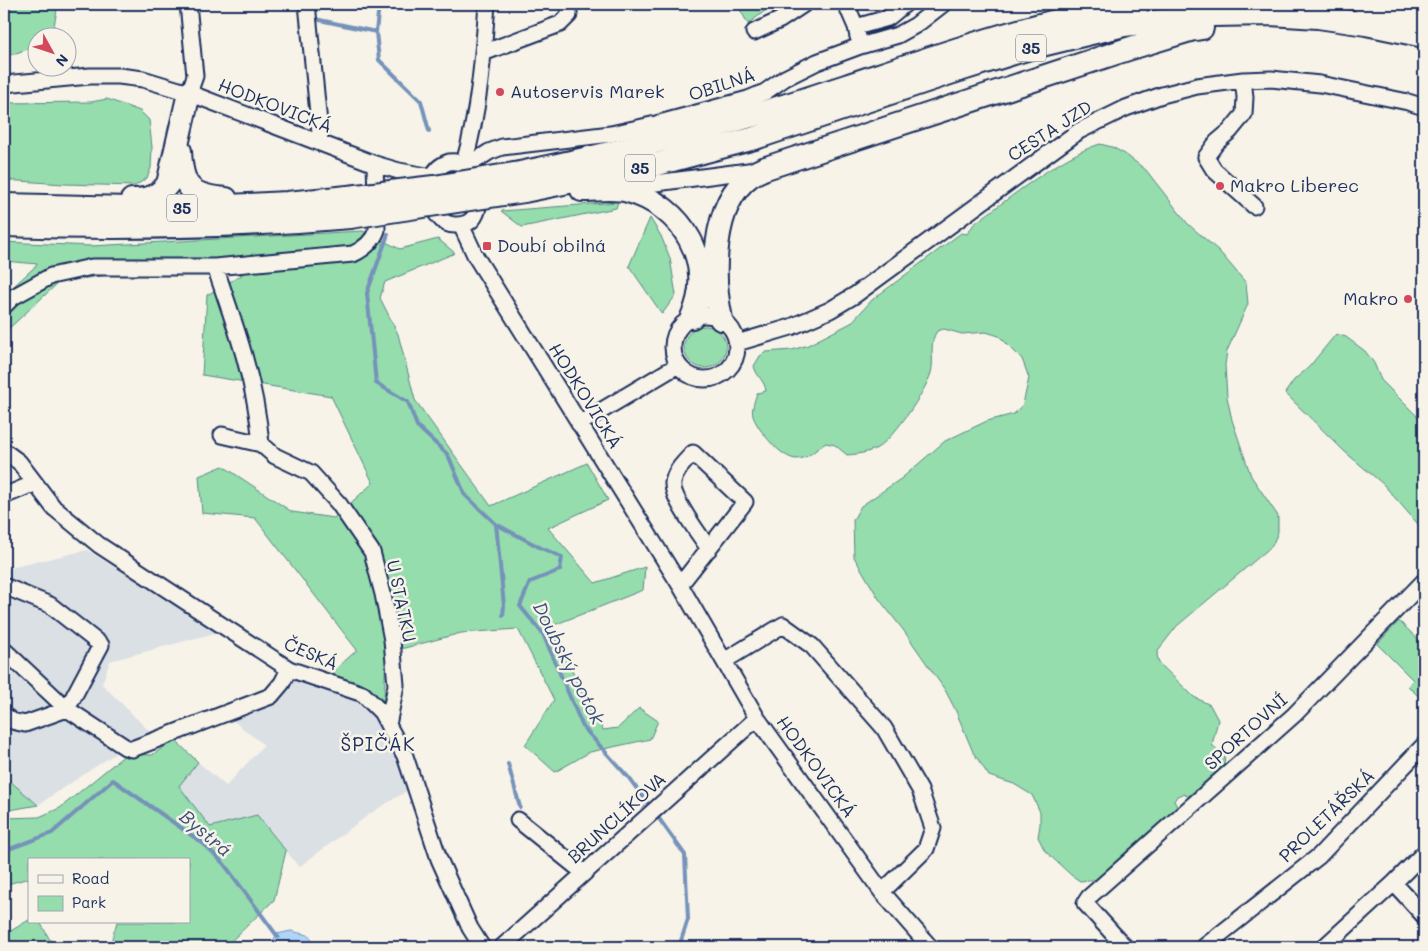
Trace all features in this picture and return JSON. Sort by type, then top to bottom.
[{"type":"highway","name":"35","points":[[522,182],[751,117],[944,53],[1027,28],[1120,6],[1138,4]]},
{"type":"highway","points":[[1364,4],[1424,16]]},
{"type":"highway","name":"35","points":[[4,225],[82,228],[166,228],[279,223],[349,207],[658,164],[755,138],[1033,47],[1124,25],[1212,15],[1270,14],[1318,17],[1366,24],[1424,36]]},
{"type":"highway","points":[[721,319],[716,286],[718,244],[723,215],[738,188],[750,176],[764,168],[1128,48],[1190,30],[1318,17]]},
{"type":"highway","points":[[77,208],[110,200],[146,199],[159,194],[168,184],[190,93]]},
{"type":"highway","points":[[180,138],[181,170],[187,184],[198,193],[210,198],[287,203]]},
{"type":"highway","points":[[522,182],[627,191],[661,206],[678,220],[688,234],[695,250],[699,267],[700,294],[692,317]]},
{"type":"highway","name":"35","points":[[4,206],[173,209],[287,203],[349,207]]},
{"type":"street","points":[[188,4],[195,76],[190,93]]},
{"type":"street","points":[[307,4],[320,133],[319,142]]},
{"type":"street","points":[[465,165],[483,53],[487,4]]},
{"type":"street","points":[[483,53],[560,24],[568,14],[569,4]]},
{"type":"street","points":[[754,32],[780,20],[804,4]]},
{"type":"street","points":[[846,4],[856,27],[860,46]]},
{"type":"street","points":[[856,27],[888,18],[905,4]]},
{"type":"street","name":"OBILNÁ","points":[[465,165],[502,147],[605,135],[656,124],[748,99],[764,92],[806,67],[860,46],[898,35],[943,4]]},
{"type":"street","name":"HODKOVICKÁ","points":[[4,84],[90,76],[119,76],[157,82],[375,164],[432,177]]},
{"type":"street","points":[[1243,80],[1244,114],[1230,131],[1217,142],[1206,157],[1214,170],[1254,206]]},
{"type":"street","name":"CESTA JZD","points":[[737,343],[791,328],[830,310],[912,255],[1036,161],[1097,121],[1162,95],[1197,86],[1243,80],[1271,80],[1320,84],[1424,107]]},
{"type":"street","points":[[456,162],[465,165],[473,172],[476,179],[479,206],[474,217],[468,222],[461,225],[453,225],[445,222],[436,214],[431,186],[432,177],[436,170],[445,163],[456,162]]},
{"type":"street","points":[[4,306],[13,297],[51,276],[92,267],[215,267],[353,254],[361,250],[372,240],[377,230],[375,164]]},
{"type":"street","points":[[604,189],[730,174],[764,168]]},
{"type":"street","name":"HODKOVICKÁ","points":[[461,225],[476,257],[680,585],[757,718],[882,892],[930,947]]},
{"type":"street","points":[[215,267],[247,367],[261,444]]},
{"type":"street","points":[[706,315],[721,319],[732,329],[737,343],[735,359],[731,365],[726,371],[712,378],[697,378],[683,370],[678,365],[673,350],[675,334],[685,322],[692,317],[706,315]]},
{"type":"street","points":[[579,424],[678,365]]},
{"type":"street","name":"U STATKU","points":[[222,435],[261,444],[275,456],[310,473],[339,504],[372,552],[392,640],[396,685],[388,725]]},
{"type":"street","name":"ČESKÁ","points":[[4,451],[19,462],[54,508],[99,544],[288,669],[363,694],[381,712],[405,756],[439,859],[470,928],[482,947]]},
{"type":"street","points":[[680,585],[745,502],[693,454],[678,470],[673,485],[676,498],[708,549]]},
{"type":"street","points":[[4,496],[35,483]]},
{"type":"street","name":"SPORTOVNÍ","points":[[1125,947],[1085,903],[1294,715],[1424,581]]},
{"type":"street","points":[[4,586],[50,605],[102,644],[66,709],[26,724],[12,721],[4,715]]},
{"type":"street","points":[[724,661],[783,625],[812,646],[884,728],[920,790],[933,828],[926,849],[882,892]]},
{"type":"street","points":[[4,650],[66,709],[125,747],[132,749],[271,696],[282,683],[288,669]]},
{"type":"street","name":"BRUNCLÍKOVA","points":[[502,947],[757,718]]},
{"type":"street","name":"PROLETÁŘSKÁ","points":[[1204,947],[1318,856],[1424,745]]},
{"type":"street","points":[[518,820],[584,873]]},
{"type":"street","points":[[1324,947],[1424,853]]},
{"type":"street","points":[[1394,883],[1424,916]]},
{"type":"shaded area","points":[[87,550],[219,632],[110,661],[102,684],[150,732],[38,805],[4,776],[4,571]]},
{"type":"shaded area","points":[[296,678],[354,700],[369,712],[390,740],[407,791],[371,813],[299,867],[257,815],[210,827],[179,786],[198,762],[226,786],[264,745],[227,716],[272,701]]},
{"type":"green space","points":[[4,4],[58,4],[54,28],[28,28],[28,49],[4,55]]},
{"type":"green space","points":[[737,4],[774,4],[748,24]]},
{"type":"green space","points":[[107,99],[140,111],[149,120],[152,147],[151,168],[147,178],[135,186],[4,180],[4,103],[91,102]]},
{"type":"green space","points":[[1100,144],[1112,147],[1125,154],[1146,170],[1188,224],[1219,251],[1246,283],[1248,304],[1227,351],[1225,365],[1227,397],[1232,420],[1251,476],[1278,516],[1278,532],[1272,546],[1177,626],[1159,649],[1157,655],[1159,663],[1194,697],[1210,705],[1218,720],[1212,745],[1225,756],[1223,770],[1194,797],[1183,794],[1177,796],[1174,801],[1179,810],[1102,879],[1080,881],[1045,851],[1038,837],[1040,812],[1032,795],[1014,784],[989,776],[973,752],[945,690],[879,599],[854,557],[853,520],[861,506],[902,478],[945,441],[987,421],[1014,414],[1023,404],[1029,378],[1022,359],[999,336],[986,332],[962,334],[944,329],[937,331],[932,346],[931,373],[916,402],[900,425],[884,443],[874,450],[863,453],[847,455],[835,445],[826,443],[801,459],[790,457],[784,454],[764,435],[755,422],[752,410],[757,393],[766,391],[754,366],[760,356],[766,352],[792,350],[808,345],[851,323],[872,300],[961,233],[967,234],[974,224],[1019,191],[1068,158]]},
{"type":"green space","points":[[618,202],[616,208],[522,227],[501,211]]},
{"type":"green space","points":[[650,218],[661,236],[670,258],[676,295],[662,314],[629,266]]},
{"type":"green space","points":[[363,231],[400,249],[438,239],[455,253],[385,282],[380,298],[398,334],[415,400],[491,506],[587,463],[608,500],[548,528],[595,583],[645,567],[643,590],[549,627],[603,730],[618,728],[639,708],[658,721],[650,739],[590,752],[555,772],[525,745],[554,700],[518,629],[461,633],[386,653],[384,701],[371,691],[329,675],[357,650],[255,518],[202,513],[199,476],[223,466],[292,512],[334,518],[373,483],[331,396],[202,375],[207,295],[242,275],[213,260],[59,282],[4,333],[4,295],[38,264],[4,261],[4,242],[91,246]]},
{"type":"green space","points":[[705,326],[720,332],[726,347],[720,362],[705,368],[690,362],[684,347],[690,332]]},
{"type":"green space","points":[[1336,334],[1346,337],[1365,351],[1374,363],[1381,380],[1424,423],[1424,531],[1383,484],[1345,452],[1285,393],[1294,380],[1309,367]]},
{"type":"green space","points":[[1399,621],[1424,645],[1424,702],[1408,686],[1413,680],[1377,644]]},
{"type":"green space","points":[[175,740],[198,762],[179,786],[210,827],[257,815],[286,851],[274,900],[225,947],[116,947],[111,942],[116,924],[190,924],[190,858],[28,858],[28,878],[4,885],[4,818],[39,817],[60,808],[126,754],[152,755]]},
{"type":"green space","points":[[4,776],[38,805],[4,811]]},
{"type":"green space","points":[[28,921],[28,924],[41,924],[50,940],[62,947],[4,947],[4,935]]},
{"type":"water","points":[[291,931],[308,935],[317,947],[269,947],[277,934]]},
{"type":"waterway","name":"Doubský potok","points":[[379,4],[376,32],[379,60],[421,101],[429,131]]},
{"type":"waterway","points":[[315,19],[376,32]]},
{"type":"waterway","name":"Doubský potok","points":[[388,234],[367,293],[376,383],[408,402],[417,426],[448,455],[465,495],[496,524],[562,557],[560,570],[530,582],[520,606],[543,634],[583,727],[629,778],[651,808]]},
{"type":"waterway","points":[[496,524],[504,606],[503,615]]},
{"type":"waterway","points":[[508,764],[520,807]]},
{"type":"waterway","name":"Bystrá","points":[[4,851],[52,833],[113,780],[204,844],[224,864],[278,937]]},
{"type":"waterway","name":"Doubský potok","points":[[655,813],[685,855],[688,919],[679,947]]},
{"type":"place","name":"Autoservis Marek","points":[[500,92]]},
{"type":"place","name":"Makro Liberec","points":[[1220,186]]},
{"type":"place","name":"Doubí obilná","points":[[487,246]]},
{"type":"place","name":"Makro","points":[[1408,299]]},
{"type":"district","name":"ŠPIČÁK","points":[[378,744]]}]
